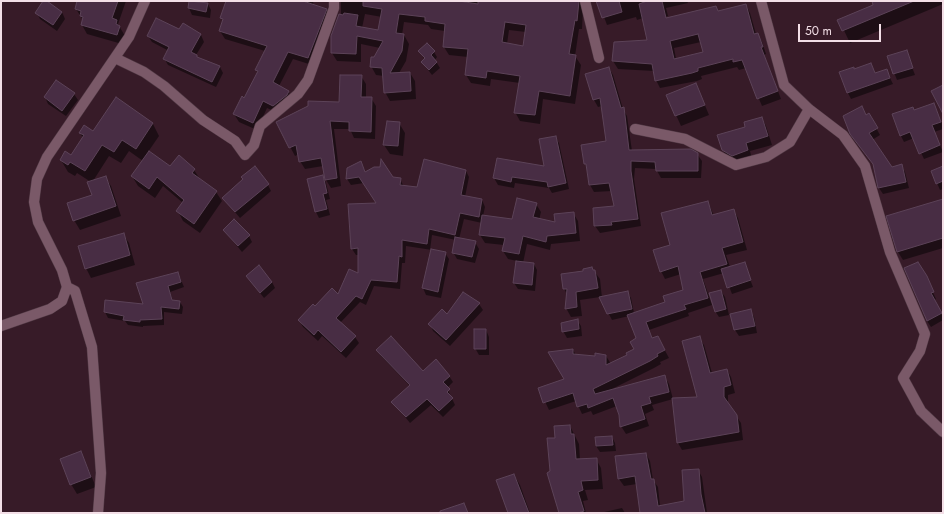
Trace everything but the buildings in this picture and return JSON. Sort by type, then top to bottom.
[{"type":"street","points":[[1,326],[50,309],[62,301],[67,287],[62,270],[38,222],[34,202],[36,180],[47,157],[129,37],[145,1]]},
{"type":"street","points":[[115,58],[144,72],[164,86],[203,120],[235,141],[246,155],[254,145],[260,126],[298,94],[308,80],[334,8],[334,1]]},
{"type":"street","points":[[585,1],[600,58]]},
{"type":"street","points":[[761,1],[784,85],[809,109],[843,135],[865,166],[890,252],[926,334],[920,351],[903,378],[921,411],[943,432]]},
{"type":"street","points":[[635,129],[684,139],[736,165],[766,157],[790,142],[809,109]]},
{"type":"street","points":[[67,287],[75,291],[92,348],[102,473],[98,513]]}]
